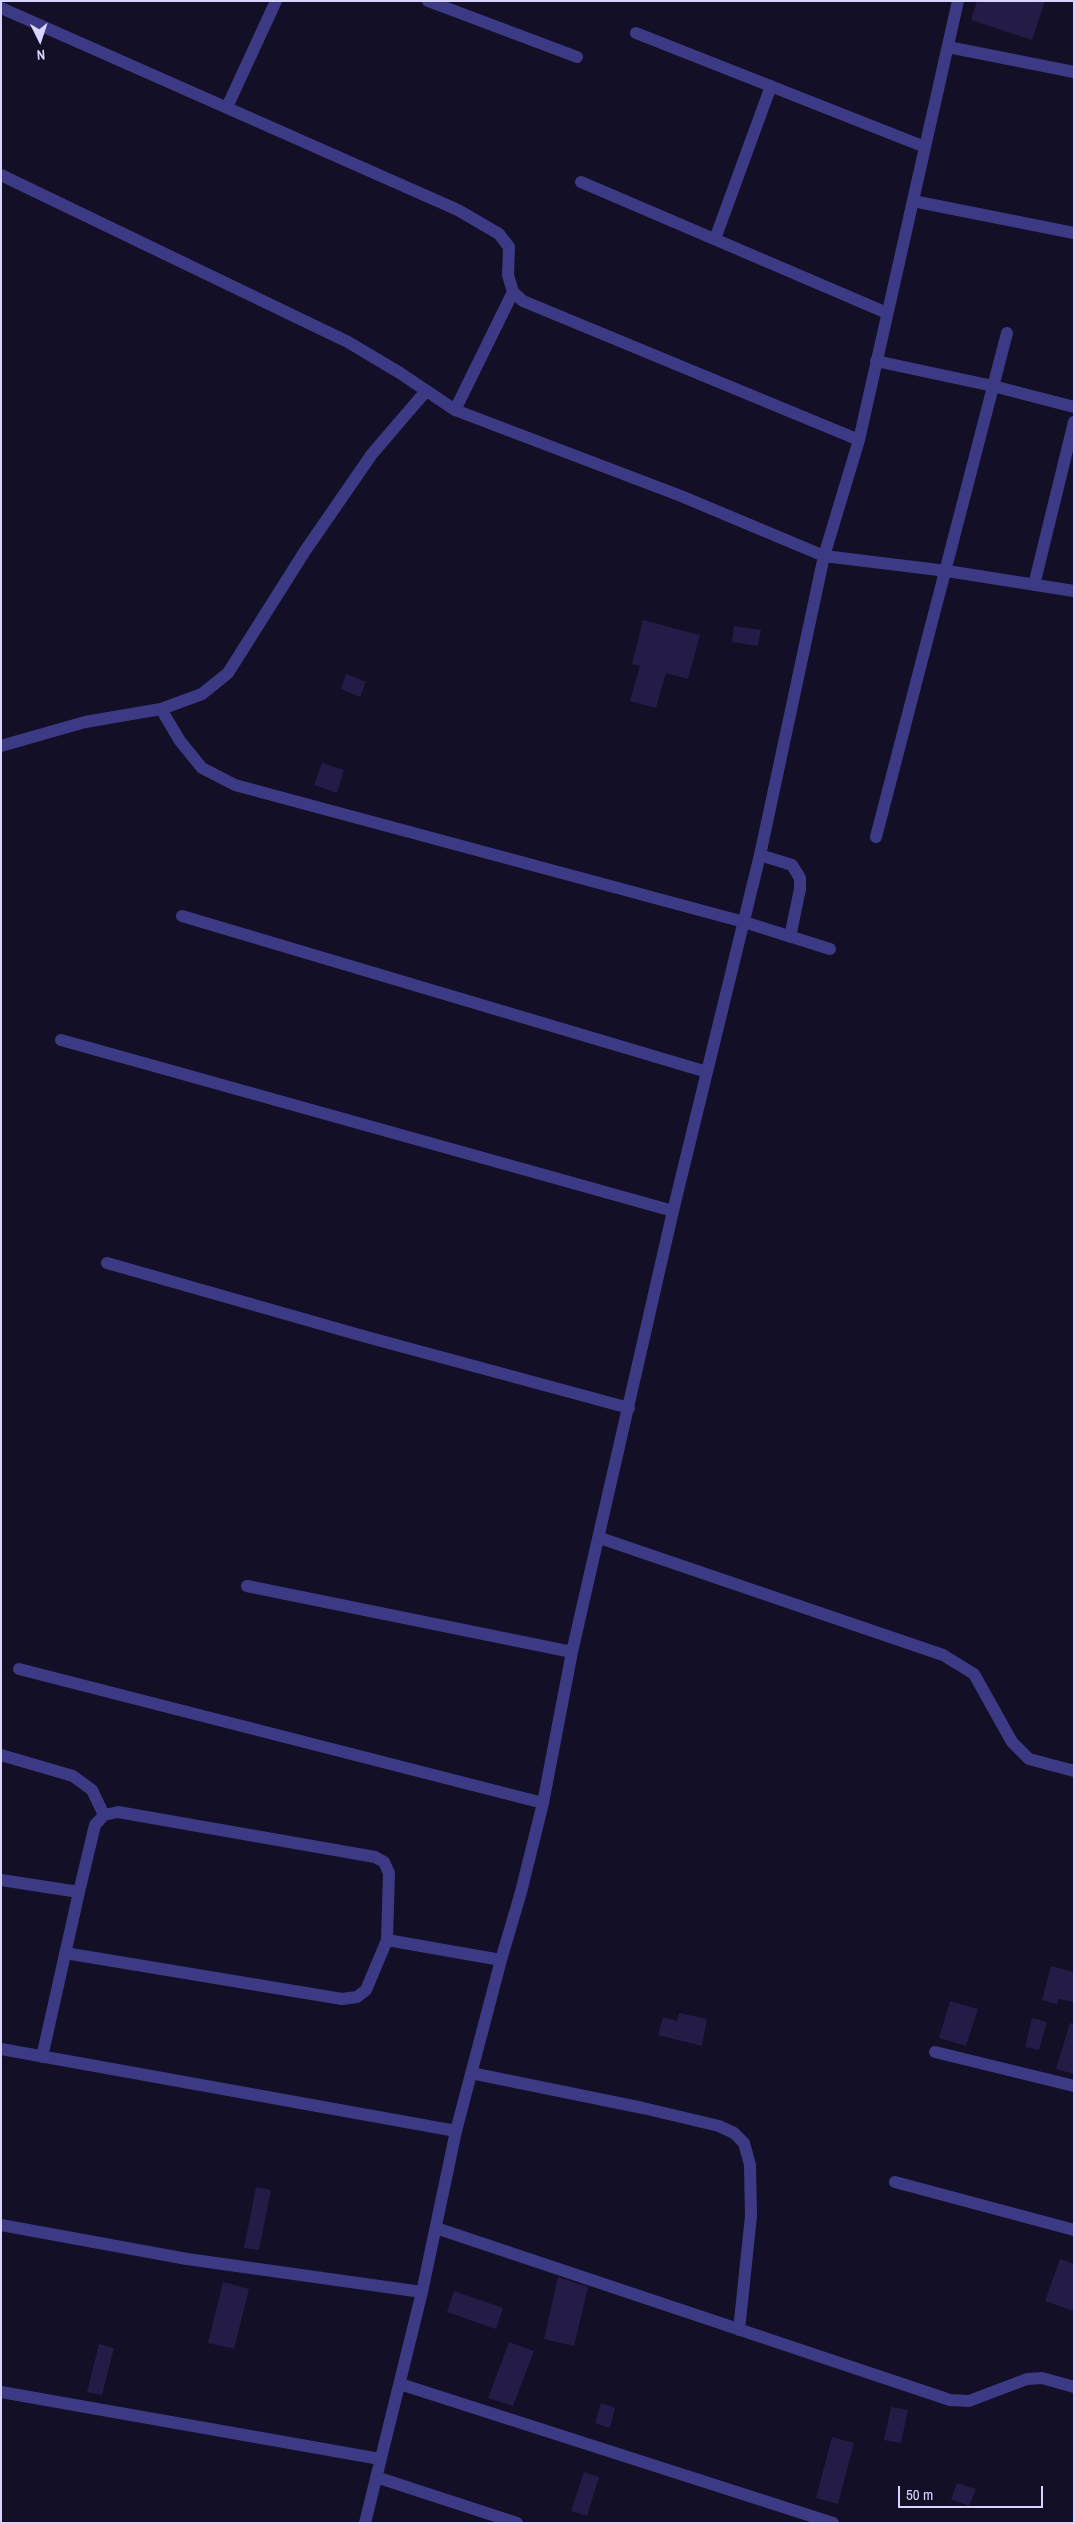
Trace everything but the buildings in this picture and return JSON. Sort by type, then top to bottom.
[{"type":"street","points":[[227,107],[276,1]]},
{"type":"street","points":[[428,1],[578,58]]},
{"type":"street","points":[[365,2523],[422,2292],[456,2131],[521,1892],[543,1803],[572,1652],[600,1538],[673,1211],[760,855],[824,556],[859,440],[886,313],[958,1]]},
{"type":"street","points":[[1,8],[458,210],[499,234],[509,247],[508,275],[513,292],[523,301],[859,440]]},
{"type":"street","points":[[636,33],[925,147]]},
{"type":"street","points":[[948,47],[1074,72]]},
{"type":"street","points":[[714,239],[771,86]]},
{"type":"street","points":[[1,175],[348,342],[400,373],[455,410],[681,496],[824,556],[947,570],[1074,591]]},
{"type":"street","points":[[581,182],[886,313]]},
{"type":"street","points":[[913,201],[1074,234]]},
{"type":"street","points":[[455,410],[513,292]]},
{"type":"street","points":[[876,836],[947,570],[1007,333]]},
{"type":"street","points":[[876,361],[993,386],[1074,407]]},
{"type":"street","points":[[1,746],[85,722],[161,709],[202,694],[228,674],[305,551],[372,454],[426,392]]},
{"type":"street","points":[[1034,585],[1074,422]]},
{"type":"street","points":[[161,709],[180,741],[202,768],[235,785],[744,922],[830,949]]},
{"type":"street","points":[[760,855],[792,865],[800,878],[800,889],[790,937]]},
{"type":"street","points":[[182,916],[707,1072]]},
{"type":"street","points":[[61,1040],[673,1211]]},
{"type":"street","points":[[107,1263],[363,1336],[629,1408]]},
{"type":"street","points":[[600,1538],[943,1655],[974,1674],[1012,1742],[1029,1760],[1074,1771]]},
{"type":"street","points":[[247,1586],[572,1652]]},
{"type":"street","points":[[19,1669],[543,1803]]},
{"type":"street","points":[[1,1756],[73,1776],[92,1790],[104,1816]]},
{"type":"street","points":[[42,2056],[65,1953],[95,1825],[104,1816],[118,1812],[375,1857],[384,1862],[389,1873],[387,1940],[366,1990],[357,1997],[342,1999],[65,1953]]},
{"type":"street","points":[[1,1880],[79,1892]]},
{"type":"street","points":[[387,1940],[501,1960]]},
{"type":"street","points":[[1,2049],[456,2131]]},
{"type":"street","points":[[935,2052],[1074,2086]]},
{"type":"street","points":[[471,2073],[643,2108],[719,2126],[734,2133],[744,2143],[750,2174],[751,2216],[739,2330]]},
{"type":"street","points":[[895,2182],[1074,2230]]},
{"type":"street","points":[[1,2225],[187,2259],[422,2292]]},
{"type":"street","points":[[436,2228],[950,2400],[969,2402],[1027,2379],[1042,2378],[1074,2388]]},
{"type":"street","points":[[400,2384],[833,2523]]},
{"type":"street","points":[[1,2392],[380,2459]]},
{"type":"street","points":[[376,2477],[517,2523]]}]
